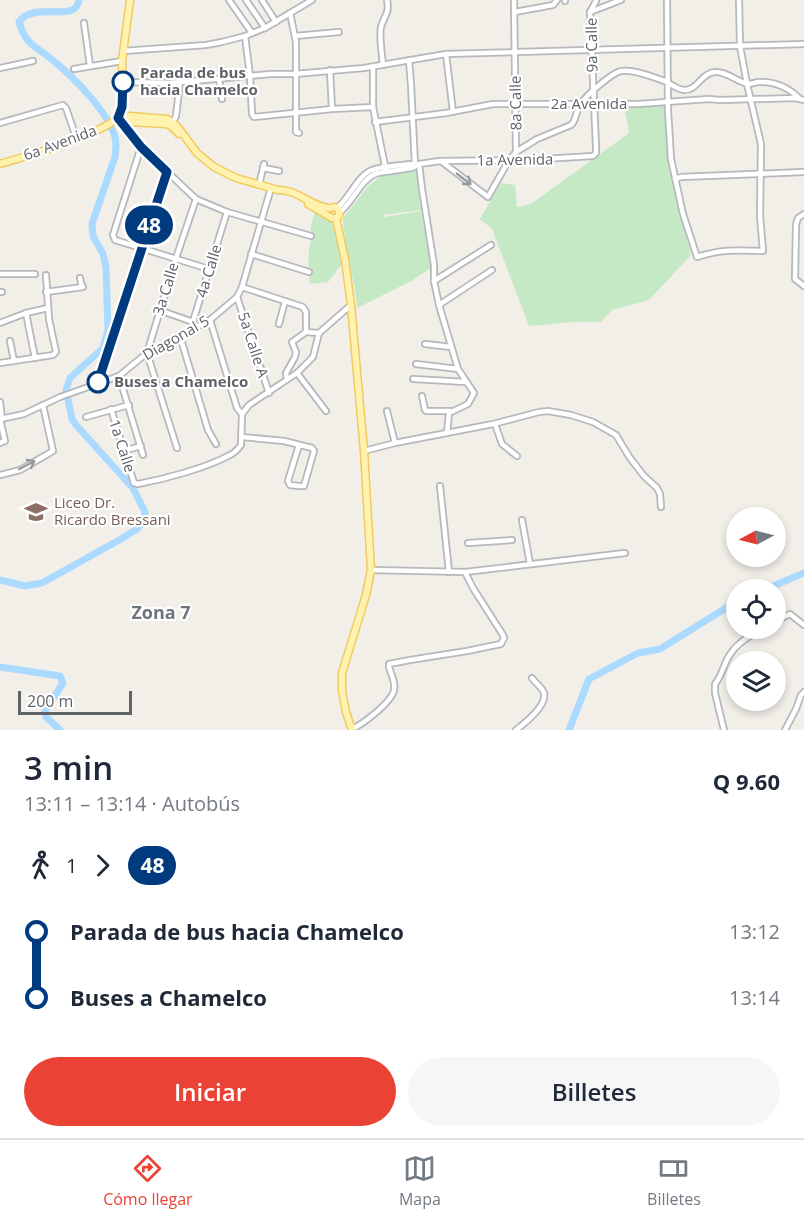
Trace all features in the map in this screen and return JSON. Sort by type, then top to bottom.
[{"type":"main road","points":[[116,120],[122,107],[122,61],[130,0]]},
{"type":"main road","points":[[116,120],[129,116],[167,119],[184,134],[197,153],[214,167],[236,178],[274,189],[281,194],[335,212],[351,305],[364,451],[371,570],[366,595],[342,673],[342,691],[352,730]]},
{"type":"main road","points":[[116,120],[172,124]]},
{"type":"main road","name":"6a Avenida","points":[[0,164],[77,140],[116,120]]},
{"type":"street","points":[[229,0],[252,33]]},
{"type":"street","points":[[246,0],[264,28]]},
{"type":"street","points":[[262,0],[276,22]]},
{"type":"street","points":[[123,51],[212,45],[264,28],[312,0]]},
{"type":"street","points":[[383,65],[381,25],[387,14],[387,0]]},
{"type":"street","name":"8a Calle","points":[[440,161],[488,197],[516,152],[514,0]]},
{"type":"street","points":[[514,12],[553,5],[557,0]]},
{"type":"street","points":[[590,12],[621,0]]},
{"type":"street","points":[[667,0],[671,159],[683,214],[697,257],[720,251],[763,251],[760,216],[761,144],[740,46],[739,0]]},
{"type":"street","name":"9a Calle","points":[[589,157],[596,153],[590,12],[596,1]]},
{"type":"street","points":[[291,13],[295,36],[296,132],[299,133]]},
{"type":"street","points":[[84,22],[90,66]]},
{"type":"street","points":[[295,36],[339,32]]},
{"type":"street","points":[[245,36],[254,117],[374,107]]},
{"type":"street","points":[[123,82],[180,82],[295,74],[373,67],[446,54],[804,44]]},
{"type":"street","points":[[446,54],[453,112]]},
{"type":"street","points":[[409,60],[417,165],[434,265],[434,281],[458,369],[474,393],[465,406],[450,411],[426,411],[422,396]]},
{"type":"street","points":[[0,68],[33,61]]},
{"type":"street","points":[[74,69],[122,61]]},
{"type":"street","points":[[335,212],[345,208],[373,174],[385,170],[375,122],[373,67]]},
{"type":"street","points":[[330,70],[332,109]]},
{"type":"street","points":[[516,152],[537,139],[574,123],[580,104],[608,78],[621,70],[628,70],[669,83],[683,90],[694,87],[710,73],[717,72],[747,84],[770,82],[784,87],[802,99]]},
{"type":"street","points":[[219,78],[222,99]]},
{"type":"street","points":[[172,124],[176,116],[180,82]]},
{"type":"street","name":"2a Avenida","points":[[375,122],[453,112],[493,104],[668,103],[709,99],[802,99]]},
{"type":"street","points":[[0,123],[64,106],[77,140]]},
{"type":"street","points":[[116,120],[196,199],[227,212],[311,236]]},
{"type":"street","points":[[130,122],[132,136]]},
{"type":"street","points":[[141,147],[113,235],[115,240],[209,269]]},
{"type":"street","name":"1a Avenida","points":[[385,170],[410,164],[440,161],[589,157]]},
{"type":"street","points":[[259,185],[264,166],[279,171]]},
{"type":"street","points":[[98,382],[167,172]]},
{"type":"street","points":[[675,179],[804,172]]},
{"type":"street","name":"Diagonal 5","points":[[1,419],[24,414],[60,397],[119,376],[147,353],[210,320],[237,297],[274,189]]},
{"type":"street","name":"3a Calle","points":[[147,353],[196,199]]},
{"type":"street","name":"4a Calle","points":[[190,331],[227,212]]},
{"type":"street","points":[[804,214],[798,218],[796,224],[795,279],[804,286]]},
{"type":"street","points":[[434,281],[491,245]]},
{"type":"street","points":[[251,254],[309,272]]},
{"type":"street","points":[[439,304],[492,270]]},
{"type":"street","points":[[0,274],[35,274]]},
{"type":"street","points":[[0,363],[53,355],[56,352],[48,308],[46,275]]},
{"type":"street","points":[[46,292],[83,287],[80,278]]},
{"type":"street","points":[[242,286],[303,307],[306,332]]},
{"type":"street","name":"5a Calle A","points":[[237,297],[269,393]]},
{"type":"street","points":[[279,324],[285,301]]},
{"type":"street","points":[[299,445],[288,480],[290,485],[302,487],[314,451],[312,448],[284,441],[242,437],[242,414],[249,405],[297,373],[313,357],[319,333],[351,305]]},
{"type":"street","points":[[0,323],[48,308]]},
{"type":"street","points":[[159,310],[193,322]]},
{"type":"street","points":[[26,313],[35,358]]},
{"type":"street","points":[[210,320],[237,408],[242,414]]},
{"type":"street","points":[[287,379],[286,373],[296,352],[292,342],[306,332],[319,333]]},
{"type":"street","points":[[180,336],[208,430],[216,444]]},
{"type":"street","points":[[10,341],[14,361]]},
{"type":"street","points":[[425,344],[451,347]]},
{"type":"street","points":[[147,353],[177,448]]},
{"type":"street","points":[[416,364],[458,369]]},
{"type":"street","points":[[297,373],[326,411]]},
{"type":"street","points":[[119,376],[143,454]]},
{"type":"street","points":[[413,379],[466,381]]},
{"type":"street","points":[[0,402],[5,441],[0,443]]},
{"type":"street","points":[[0,475],[20,470],[53,451],[43,405]]},
{"type":"street","points":[[86,417],[129,405]]},
{"type":"street","name":"1a Calle","points":[[111,410],[134,483],[138,484],[166,478],[233,454],[241,445],[242,437]]},
{"type":"street","points":[[387,411],[395,443]]},
{"type":"street","points":[[447,432],[450,411]]},
{"type":"street","points":[[364,451],[447,432],[495,424],[538,412],[548,411],[571,415],[593,422],[616,435],[630,458],[657,488],[661,507]]},
{"type":"street","points":[[495,424],[502,444],[517,456]]},
{"type":"street","points":[[123,451],[141,446]]},
{"type":"street","points":[[440,486],[448,572]]},
{"type":"street","points":[[522,520],[530,564]]},
{"type":"street","points":[[468,543],[512,540]]},
{"type":"street","points":[[371,570],[465,572],[625,553]]},
{"type":"street","points":[[352,730],[368,719],[392,695],[395,688],[389,664],[501,644],[503,635],[465,572]]},
{"type":"street","points":[[786,616],[790,614],[804,625]]},
{"type":"street","points":[[724,730],[715,684],[731,652],[746,639]]},
{"type":"street","points":[[516,730],[540,708],[544,700],[545,695],[542,688],[532,678]]},
{"type":"street","points":[[785,730],[804,693]]},
{"type":"green space","points":[[624,104],[666,104],[675,186],[691,255],[649,300],[612,310],[601,322],[529,326],[492,229],[480,219],[501,183],[515,185],[517,207],[531,204],[629,133]]},
{"type":"green space","points":[[416,171],[421,210],[382,215],[385,217],[421,211],[431,268],[411,281],[357,308],[343,218],[369,185],[380,176]]},
{"type":"green space","points":[[315,211],[331,221],[341,253],[341,265],[328,282],[310,284],[308,267],[311,227]]},
{"type":"waterway","points":[[0,580],[25,586],[42,583],[121,539],[137,529],[145,519],[145,512],[133,488],[72,419],[66,390],[70,378],[103,348],[108,331],[106,267],[103,254],[93,236],[92,224],[115,157],[115,137],[104,115],[89,95],[63,69],[25,37],[19,22],[34,13],[70,10],[76,7],[79,0]]},
{"type":"waterway","points":[[786,581],[804,573]]},
{"type":"waterway","points":[[569,730],[589,679],[638,653],[660,649],[726,608]]},
{"type":"waterway","points":[[0,667],[60,676],[63,683],[45,711],[46,717],[60,730]]},
{"type":"bus line","name":"48","points":[[98,382],[167,172],[141,147],[118,118],[122,107],[123,82]]},
{"type":"place","name":"Parada de bus hacia Chamelco","points":[[123,82]]},
{"type":"place","name":"Buses a Chamelco","points":[[98,382]]},
{"type":"place","name":"Liceo Dr. Ricardo Bressani","points":[[36,512]]},
{"type":"district","name":"Zona 7","points":[[161,613]]}]
